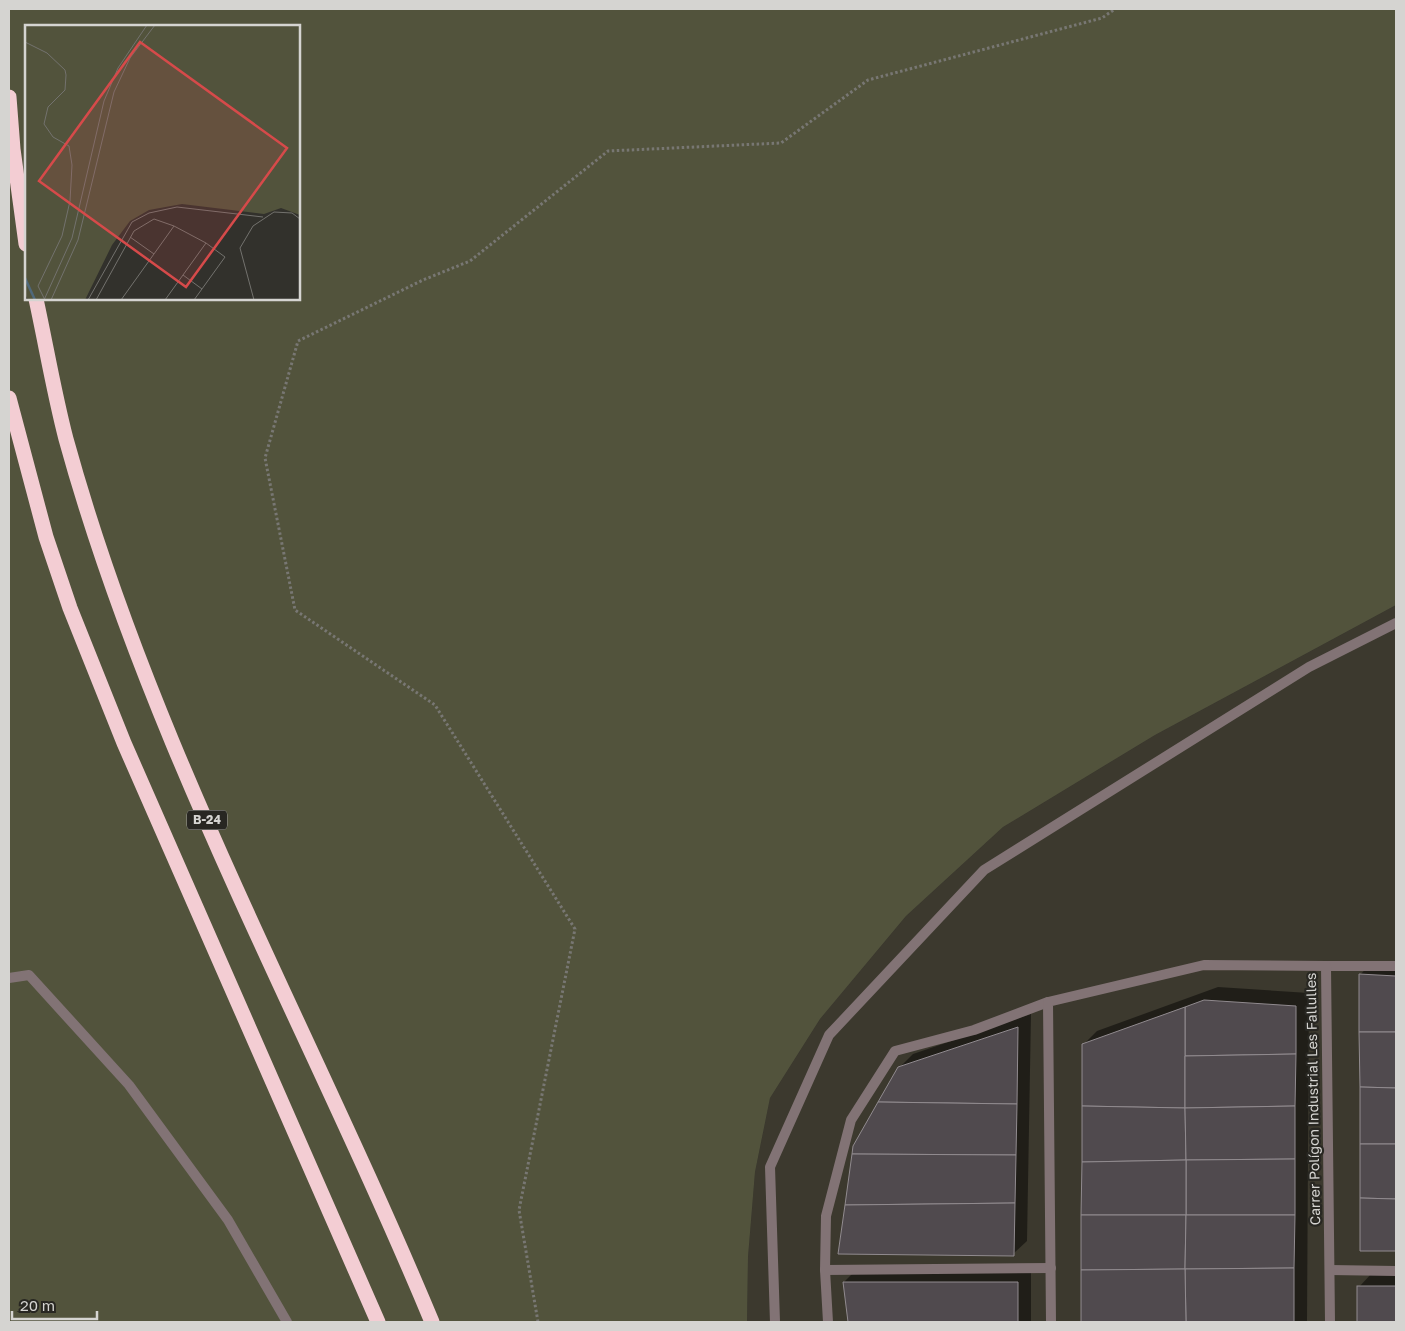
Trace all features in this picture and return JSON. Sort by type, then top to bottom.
[{"type":"highway","points":[[9,96],[13,150],[25,237]]},
{"type":"highway","name":"B-24","points":[[36,300],[66,438],[116,595],[166,730],[396,1236],[432,1322]]},
{"type":"highway","points":[[9,398],[46,537],[70,608],[124,743],[378,1322]]},
{"type":"street","points":[[775,1322],[770,1167],[830,1035],[984,870],[1309,668],[1396,623]]},
{"type":"street","name":"Carrer Polígon Industrial Les Fallulles","points":[[828,1322],[826,1216],[851,1120],[895,1051],[974,1030],[1048,1002],[1204,965],[1326,966],[1330,1322]]},
{"type":"street","points":[[1326,966],[1396,966]]},
{"type":"street","points":[[9,978],[29,975],[129,1085],[228,1220],[287,1322]]},
{"type":"street","points":[[1048,1002],[1051,1322]]},
{"type":"street","points":[[826,1270],[1051,1268]]},
{"type":"street","points":[[1330,1270],[1396,1271]]},
{"type":"path","points":[[538,1322],[518,1210],[574,929],[435,705],[295,610],[265,458],[298,341],[423,280],[470,261],[608,151],[781,143],[868,80],[1102,18],[1115,9]]},
{"type":"shaded area","points":[[1396,605],[1396,1322],[747,1322],[748,1257],[755,1172],[770,1098],[820,1019],[906,916],[1003,827],[1155,735]]},
{"type":"green space","points":[[9,9],[1396,9],[1396,605],[1155,735],[1003,827],[906,916],[820,1019],[770,1098],[755,1172],[748,1257],[747,1322],[9,1322]]},
{"type":"building","points":[[1359,974],[1396,976],[1396,1032],[1359,1032]]},
{"type":"building","points":[[1204,1000],[1296,1006],[1296,1054],[1185,1056],[1185,1007]]},
{"type":"building","points":[[1185,1007],[1185,1108],[1082,1106],[1082,1044]]},
{"type":"building","points":[[1018,1027],[1017,1104],[878,1102],[898,1067]]},
{"type":"building","points":[[1359,1032],[1396,1032],[1396,1088],[1360,1087]]},
{"type":"building","points":[[1296,1054],[1295,1106],[1185,1108],[1185,1056]]},
{"type":"building","points":[[1360,1087],[1396,1088],[1396,1144],[1360,1144]]},
{"type":"building","points":[[878,1102],[1017,1104],[1016,1155],[852,1154],[853,1146]]},
{"type":"building","points":[[1082,1106],[1185,1108],[1186,1160],[1082,1162]]},
{"type":"building","points":[[1295,1106],[1295,1159],[1186,1160],[1185,1108]]},
{"type":"building","points":[[1360,1144],[1396,1144],[1396,1199],[1360,1198]]},
{"type":"building","points":[[852,1154],[1016,1155],[1015,1203],[845,1205]]},
{"type":"building","points":[[1295,1159],[1295,1215],[1186,1215],[1186,1160]]},
{"type":"building","points":[[1186,1160],[1186,1215],[1081,1215],[1082,1162]]},
{"type":"building","points":[[1360,1198],[1396,1199],[1396,1251],[1360,1251]]},
{"type":"building","points":[[1015,1203],[1014,1256],[838,1254],[845,1205]]},
{"type":"building","points":[[1081,1215],[1186,1215],[1185,1269],[1081,1270]]},
{"type":"building","points":[[1186,1215],[1295,1215],[1294,1268],[1185,1269]]},
{"type":"building","points":[[1294,1268],[1294,1322],[1186,1322],[1185,1269]]},
{"type":"building","points":[[1185,1269],[1186,1322],[1081,1322],[1081,1270]]},
{"type":"building","points":[[843,1282],[1018,1282],[1018,1322],[848,1322]]},
{"type":"building","points":[[1357,1286],[1396,1286],[1396,1322],[1357,1322]]}]
